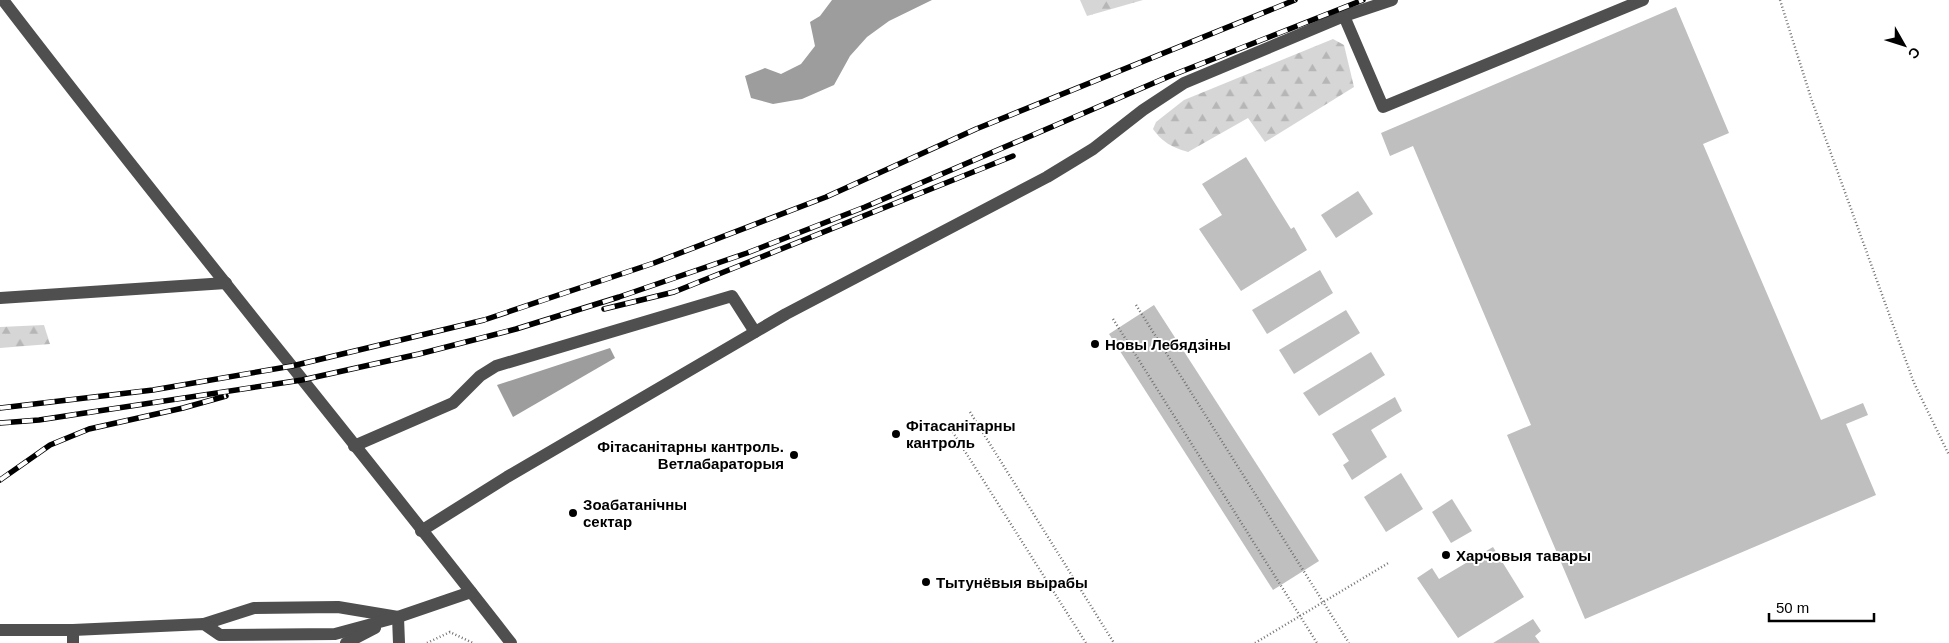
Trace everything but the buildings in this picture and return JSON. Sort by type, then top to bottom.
[{"type":"street","points":[[3,0],[92,116],[511,643]]},
{"type":"street","points":[[421,530],[507,477],[755,332],[1047,178],[1093,149],[1143,110],[1184,83],[1344,16],[1392,0]]},
{"type":"street","points":[[1344,16],[1383,107],[1643,0]]},
{"type":"street","points":[[0,298],[226,283]]},
{"type":"street","points":[[354,446],[453,404],[480,376],[496,366],[732,296],[755,332]]},
{"type":"street","points":[[220,636],[335,634],[395,618],[472,592]]},
{"type":"street","points":[[0,630],[73,637],[204,624],[254,608],[338,608],[395,618]]},
{"type":"street","points":[[346,643],[395,618]]},
{"type":"street","points":[[395,618],[400,643]]},
{"type":"street","points":[[204,624],[232,643]]},
{"type":"path","points":[[1780,0],[1812,101],[1914,383],[1949,455]]},
{"type":"path","points":[[1136,305],[1349,643]]},
{"type":"path","points":[[1113,320],[1317,643]]},
{"type":"path","points":[[970,412],[1114,643]]},
{"type":"path","points":[[949,426],[1086,643]]},
{"type":"path","points":[[1255,643],[1322,601],[1390,562]]},
{"type":"path","points":[[427,643],[450,632],[473,643]]},
{"type":"green space","points":[[1080,0],[1143,0],[1087,16]]},
{"type":"green space","points":[[1333,39],[1344,45],[1354,87],[1265,142],[1248,118],[1188,152],[1168,144],[1153,129],[1156,122],[1184,100]]},
{"type":"green space","points":[[44,325],[50,344],[0,348],[0,327]]},
{"type":"shaded area","points":[[832,0],[932,0],[889,21],[867,37],[850,56],[834,85],[802,99],[773,104],[751,98],[745,76],[765,68],[781,74],[801,64],[815,46],[810,22],[820,16]]},
{"type":"shaded area","points":[[610,348],[615,358],[513,417],[497,385]]},
{"type":"railway","points":[[0,408],[153,390],[292,366],[484,320],[654,263],[826,197],[976,129],[1295,0]]},
{"type":"railway","points":[[0,423],[39,420],[302,380],[419,354],[516,329],[619,297],[747,253],[865,207],[1170,76],[1363,0]]},
{"type":"railway","points":[[604,309],[674,292],[1013,156]]},
{"type":"railway","points":[[0,480],[50,445],[89,429],[183,408],[226,396]]},
{"type":"place","name":"Новы Лебядзіны","points":[[1095,344]]},
{"type":"place","name":"Фітасанітарны кантроль","points":[[896,434]]},
{"type":"place","name":"Фітасанітарны кантроль. Ветлабараторыя","points":[[794,455]]},
{"type":"place","name":"Зоабатанічны сектар","points":[[573,513]]},
{"type":"place","name":"Харчовыя тавары","points":[[1446,555]]},
{"type":"place","name":"Тытунёвыя вырабы","points":[[926,582]]}]
